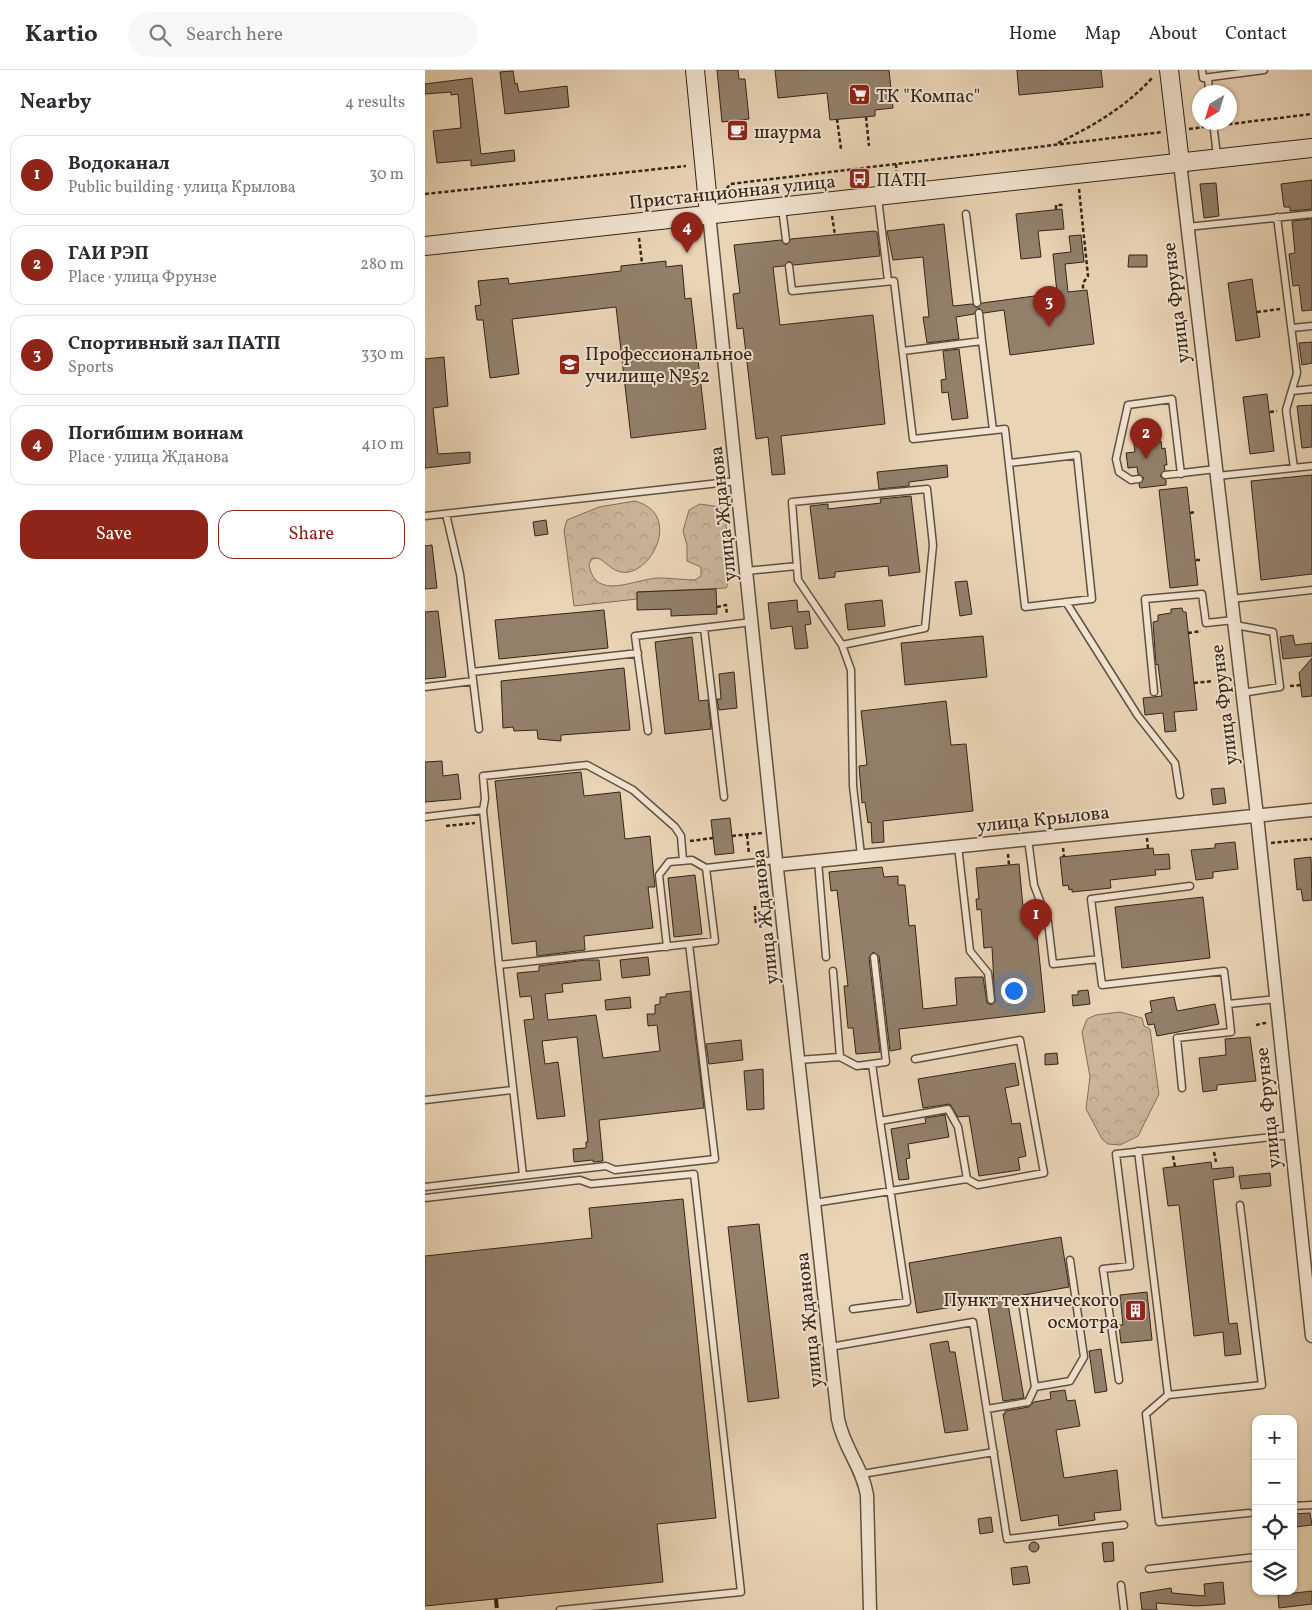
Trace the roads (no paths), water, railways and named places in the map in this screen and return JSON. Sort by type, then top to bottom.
[{"type":"main road","points":[[695,70],[709,214]]},
{"type":"main road","name":"улица Фрунзе","points":[[1169,70],[1180,163]]},
{"type":"main road","name":"Пристанционная улица","points":[[425,246],[1312,148]]},
{"type":"street","name":"улица Фрунзе","points":[[1180,163],[1257,816],[1312,1336]]},
{"type":"street","name":"улица Жданова","points":[[709,214],[773,831],[830,1347],[841,1436],[862,1474],[867,1495],[871,1610]]},
{"type":"street","name":"улица Крылова","points":[[777,862],[861,856],[1312,810]]},
{"type":"lane","points":[[1202,70],[1203,78],[1264,70]]},
{"type":"lane","points":[[1208,78],[1208,85]]},
{"type":"lane","points":[[1214,130],[1217,159]]},
{"type":"lane","points":[[878,196],[888,281]]},
{"type":"lane","points":[[782,206],[786,240]]},
{"type":"lane","points":[[966,214],[977,303]]},
{"type":"lane","points":[[1187,226],[1312,214]]},
{"type":"lane","points":[[1277,217],[1297,373],[1287,410],[1294,468]]},
{"type":"lane","points":[[789,266],[792,291],[894,281],[913,439],[1005,429],[1025,607],[1092,599],[1077,455],[1009,463]]},
{"type":"lane","points":[[979,313],[993,430]]},
{"type":"lane","points":[[1291,328],[1312,326]]},
{"type":"lane","points":[[903,351],[982,341]]},
{"type":"lane","points":[[1292,391],[1312,389]]},
{"type":"lane","points":[[1139,479],[1131,480],[1119,472],[1116,459],[1128,405],[1172,398],[1181,474]]},
{"type":"lane","points":[[1165,476],[1312,466]]},
{"type":"lane","points":[[425,516],[737,481]]},
{"type":"lane","points":[[842,645],[925,628],[933,545],[927,489],[791,502],[798,580],[842,645],[851,670],[853,686],[853,786],[861,856]]},
{"type":"lane","points":[[446,514],[460,574],[479,729]]},
{"type":"lane","points":[[746,571],[797,566]]},
{"type":"lane","points":[[1231,598],[1312,590]]},
{"type":"lane","points":[[1155,692],[1145,600],[1202,594],[1206,623],[1234,622],[1273,632],[1280,687],[1243,692]]},
{"type":"lane","points":[[1065,602],[1138,716],[1175,763],[1180,795]]},
{"type":"lane","points":[[648,731],[635,636],[752,622]]},
{"type":"lane","points":[[704,628],[724,797]]},
{"type":"lane","points":[[472,672],[638,654]]},
{"type":"lane","points":[[425,687],[473,681]]},
{"type":"lane","points":[[523,1175],[484,822],[483,776],[587,766],[633,790],[675,827],[681,836],[683,861]]},
{"type":"lane","points":[[425,817],[483,810]]},
{"type":"lane","points":[[1028,838],[1034,885],[1048,922],[1053,964],[1099,959]]},
{"type":"lane","points":[[958,845],[970,951],[988,973],[991,1000]]},
{"type":"lane","points":[[667,947],[659,875],[669,862],[692,860],[706,868],[777,862]]},
{"type":"lane","points":[[818,860],[827,956]]},
{"type":"lane","points":[[499,965],[715,941],[706,868]]},
{"type":"lane","points":[[1182,1088],[1177,1038],[1231,1032],[1224,971],[1102,985],[1091,899],[1190,886]]},
{"type":"lane","points":[[425,1186],[607,1166],[615,1170],[715,1159],[689,944]]},
{"type":"lane","points":[[798,1060],[840,1057],[857,1066],[886,1062],[874,957]]},
{"type":"lane","points":[[833,971],[840,1057]]},
{"type":"lane","points":[[1228,1004],[1277,998]]},
{"type":"lane","points":[[814,1204],[967,1179],[978,1185],[1044,1173],[1020,1040],[915,1059]]},
{"type":"lane","points":[[853,1309],[907,1302],[889,1192],[872,1064]]},
{"type":"lane","points":[[425,1100],[513,1090]]},
{"type":"lane","points":[[879,1121],[948,1109],[958,1127],[967,1179]]},
{"type":"lane","points":[[1119,1380],[1103,1269],[1130,1266],[1116,1154],[1291,1135]]},
{"type":"lane","points":[[1138,1151],[1168,1395]]},
{"type":"lane","points":[[425,1198],[580,1180],[591,1184],[694,1174],[741,1592],[560,1610]]},
{"type":"lane","points":[[1240,1205],[1262,1385],[1168,1395],[1146,1414],[1159,1522],[1249,1514]]},
{"type":"lane","points":[[1035,1387],[1070,1381],[1085,1357],[1070,1260]]},
{"type":"lane","points":[[987,1410],[1028,1402],[1035,1387],[1022,1302]]},
{"type":"lane","points":[[830,1347],[973,1322],[1007,1539],[1124,1525]]},
{"type":"lane","points":[[862,1474],[994,1452]]},
{"type":"lane","points":[[1297,1506],[1312,1505]]},
{"type":"lane","points":[[1149,1569],[1252,1557]]},
{"type":"lane","points":[[1121,1585],[1124,1610]]},
{"type":"railway","points":[[496,1599],[497,1610]]},
{"type":"place","name":"ТК \"Компас\"","points":[[860,95]]},
{"type":"place","name":"шаурма","points":[[738,131]]},
{"type":"place","name":"ПАТП","points":[[860,179]]},
{"type":"place","name":"Погибшим воинам","points":[[687,253]]},
{"type":"place","name":"Спортивный зал ПАТП","points":[[1049,327]]},
{"type":"place","name":"Профессиональное училище №52","points":[[569,364]]},
{"type":"place","name":"ГАИ РЭП","points":[[1146,459]]},
{"type":"place","name":"Водоканал","points":[[1036,940]]},
{"type":"place","name":"Пункт технического осмотра","points":[[1135,1310]]}]
